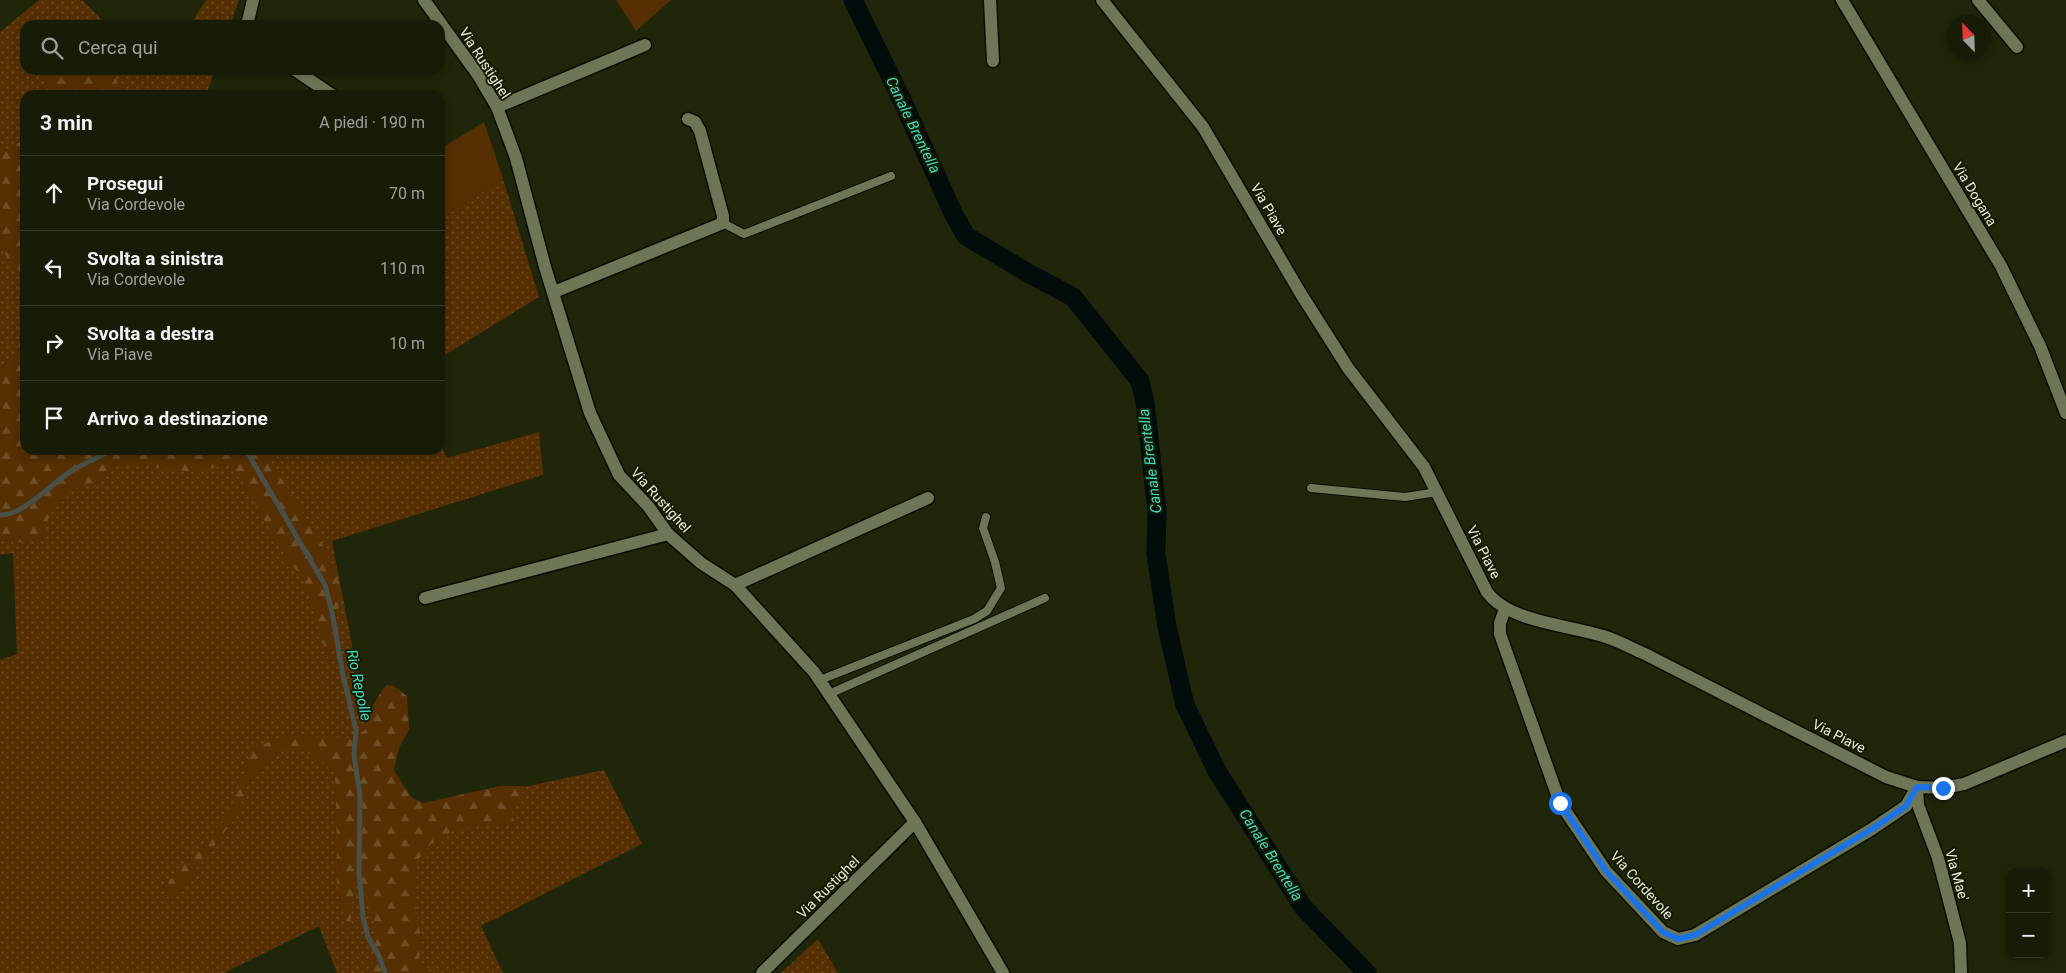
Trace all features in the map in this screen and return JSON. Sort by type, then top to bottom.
[{"type":"street","points":[[248,20],[252,0]]},
{"type":"street","name":"Via Rustighel","points":[[424,0],[439,20]]},
{"type":"street","points":[[990,0],[993,62]]},
{"type":"street","name":"Via Piave","points":[[1102,0],[1203,127],[1301,294],[1348,368],[1424,468],[1487,592],[1495,602],[1515,614],[1604,636],[1645,654],[1886,777],[1917,787],[1943,788],[1964,784],[2066,741]]},
{"type":"street","name":"Via Dogana","points":[[1842,0],[2001,266],[2040,346],[2066,413]]},
{"type":"street","points":[[1978,0],[2017,46]]},
{"type":"street","name":"Via Rustighel","points":[[445,29],[478,74],[497,107],[516,158],[545,267],[590,413],[619,475],[648,506],[668,534],[701,563],[735,585],[820,680],[915,822],[1003,973]]},
{"type":"street","points":[[497,107],[645,45]]},
{"type":"street","points":[[303,75],[325,90]]},
{"type":"street","points":[[554,292],[723,223],[723,216],[700,131],[695,122],[688,119]]},
{"type":"street","points":[[735,585],[928,498]]},
{"type":"street","points":[[425,598],[668,534]]},
{"type":"street","name":"Via Cordevole","points":[[1505,609],[1500,623],[1500,634],[1560,803],[1606,871],[1663,932],[1678,939],[1695,935],[1872,829],[1906,806],[1917,787]]},
{"type":"street","name":"Via Mae'","points":[[1917,787],[1918,805],[1938,858],[1960,942],[1961,973]]},
{"type":"street","name":"Via Rustighel","points":[[762,973],[915,822]]},
{"type":"lane","points":[[723,223],[744,234],[891,176]]},
{"type":"lane","points":[[1312,488],[1405,497],[1437,492]]},
{"type":"lane","points":[[820,680],[974,619],[987,612],[1001,588],[995,562],[983,528],[986,517]]},
{"type":"lane","points":[[829,694],[1045,598]]},
{"type":"green space","points":[[39,0],[82,0],[102,20],[20,20],[20,75],[213,75],[208,90],[20,90],[20,455],[445,454],[447,458],[539,432],[543,475],[332,541],[363,703],[401,813],[604,770],[642,844],[481,926],[503,973],[337,973],[319,926],[224,973],[0,973],[0,660],[17,654],[13,553],[0,555],[0,32]]},
{"type":"green space","points":[[206,0],[239,0],[232,20],[193,20]]},
{"type":"green space","points":[[616,0],[671,0],[636,31]]},
{"type":"green space","points":[[45,75],[115,75],[120,90],[44,90]]},
{"type":"green space","points":[[484,122],[503,179],[445,216],[445,146]]},
{"type":"green space","points":[[20,142],[20,272],[4,253],[0,242],[0,152]]},
{"type":"green space","points":[[503,179],[539,297],[445,355],[445,216]]},
{"type":"green space","points":[[20,343],[20,455],[267,455],[326,550],[329,562],[341,587],[330,665],[303,577],[287,560],[236,471],[228,465],[191,472],[127,464],[118,467],[99,480],[69,491],[56,501],[47,522],[44,539],[14,543],[4,536],[0,537],[0,370],[9,362]]},
{"type":"green space","points":[[386,685],[394,686],[407,696],[409,729],[399,748],[394,770],[411,797],[423,803],[500,786],[527,786],[514,806],[513,816],[516,830],[501,823],[454,830],[432,843],[419,858],[413,891],[421,939],[419,960],[434,973],[371,973],[377,932],[370,904],[359,879],[354,884],[351,922],[347,929],[337,884],[336,785],[334,773],[314,756],[304,752],[279,750],[266,760],[249,782],[235,818],[180,891],[162,899],[170,880],[227,817],[254,748],[285,735],[300,734],[315,737],[355,738],[365,730],[374,703]]},
{"type":"green space","points":[[818,939],[838,973],[781,973]]},
{"type":"waterway","name":"Canale Brentella","points":[[853,0],[902,100],[953,213],[966,236],[1073,297],[1140,381],[1145,402],[1157,511],[1156,554],[1167,627],[1185,705],[1217,771],[1303,907],[1367,973]]},
{"type":"waterway","name":"Rio Repolle","points":[[0,515],[18,510],[38,497],[65,475],[102,455]]},
{"type":"waterway","name":"Rio Repolle","points":[[249,455],[325,585],[356,730],[354,755],[360,796],[359,871],[363,917],[368,937],[379,956],[385,973]]},
{"type":"route","points":[[1560,803],[1606,871],[1663,932],[1678,939],[1695,935],[1872,829],[1906,806],[1917,787],[1943,788]]}]
